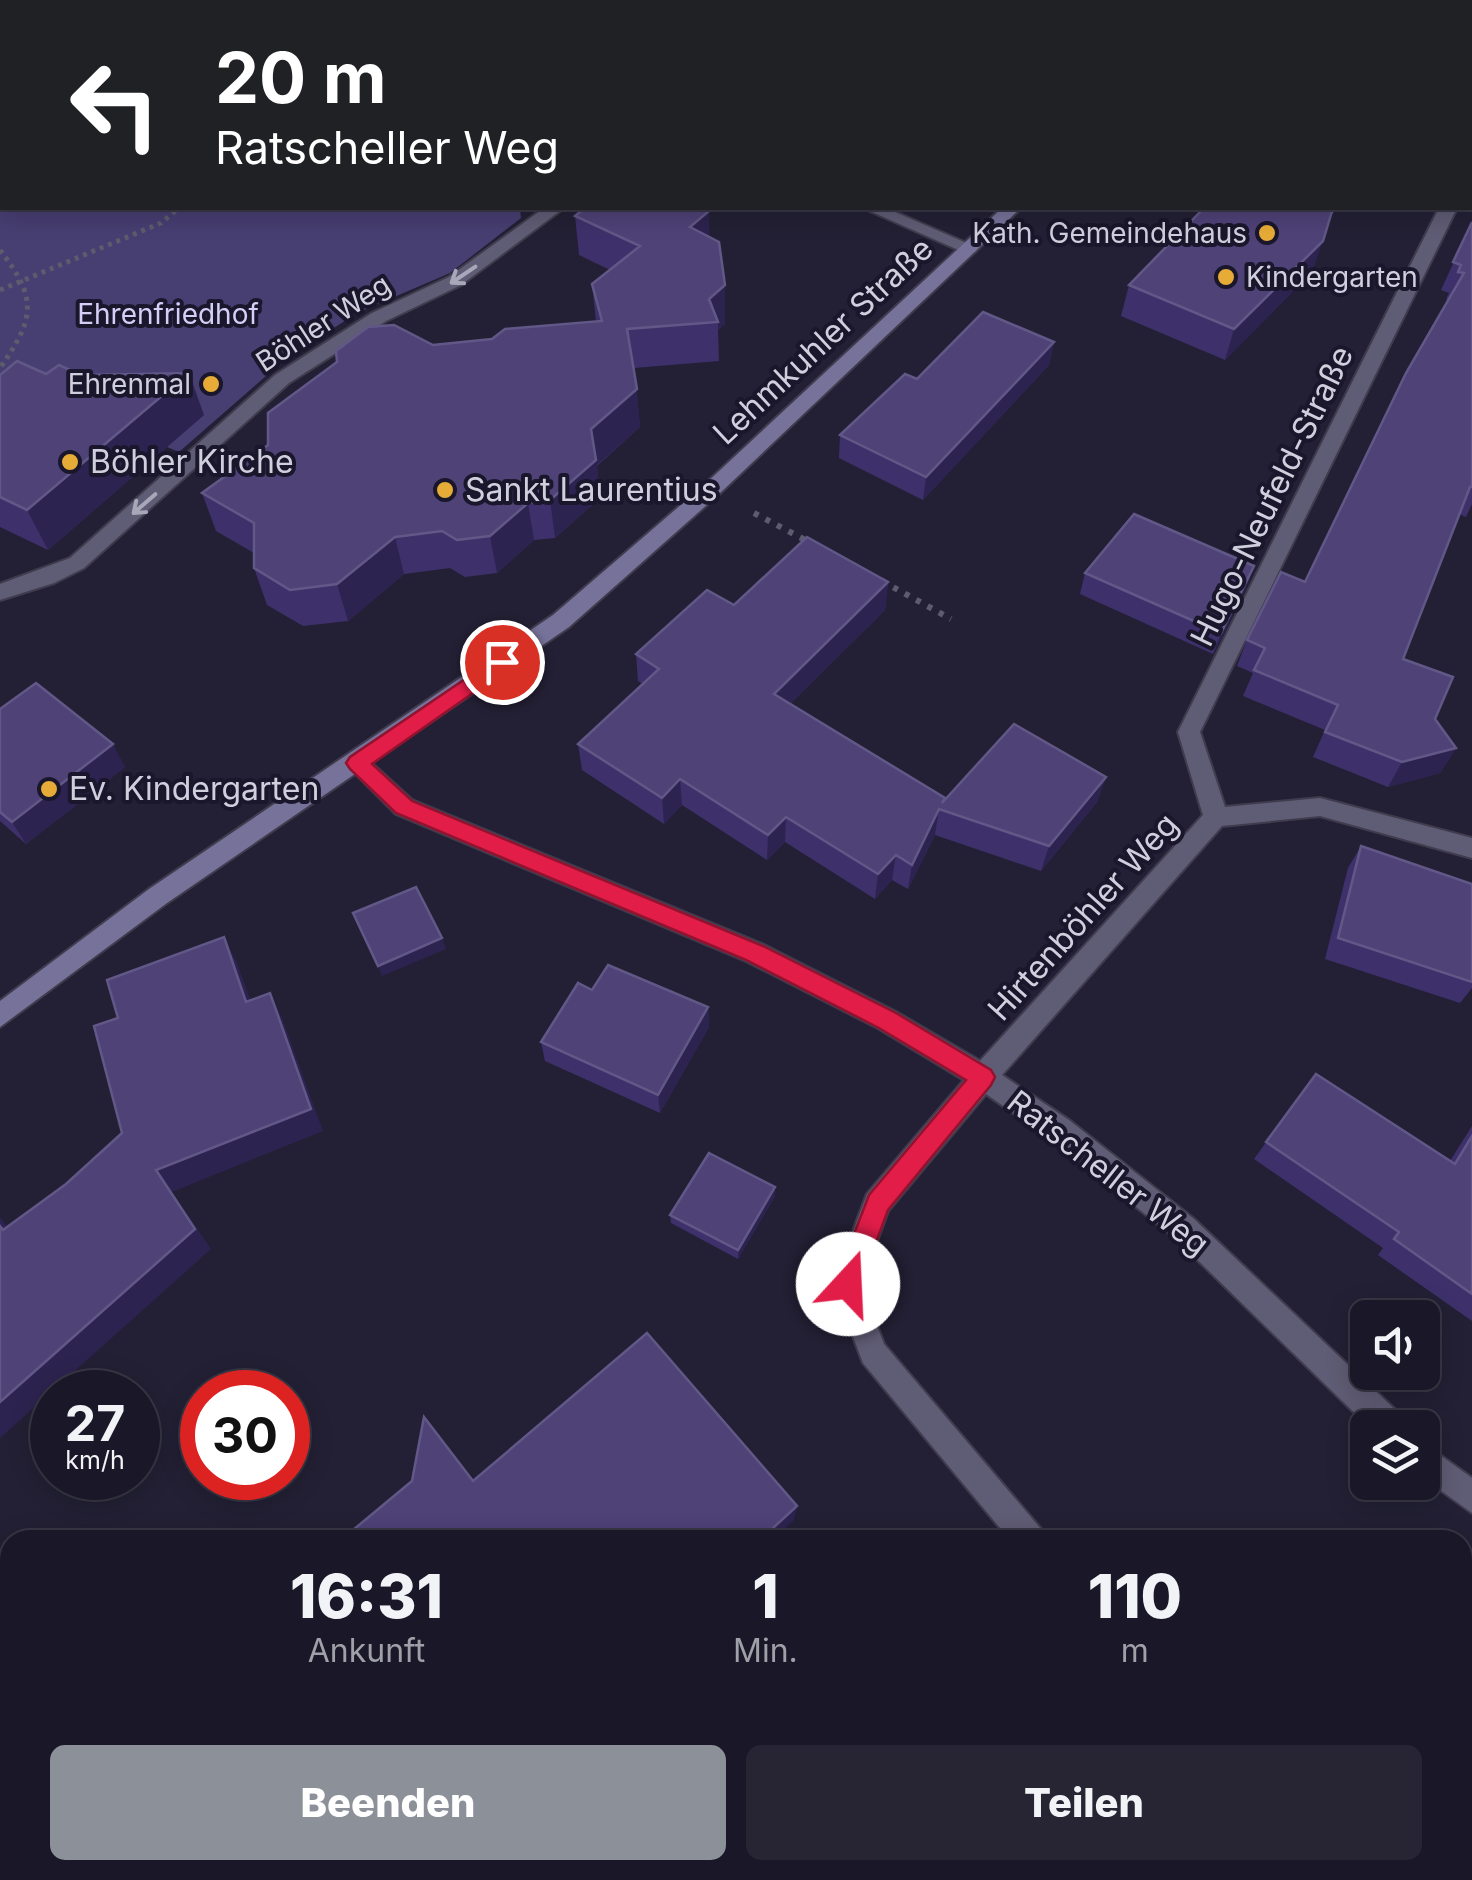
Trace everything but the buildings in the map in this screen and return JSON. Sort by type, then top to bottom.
[{"type":"street","points":[[877,210],[969,248]]},
{"type":"street","name":"Lehmkuhler Straße","points":[[0,1016],[158,896],[560,621],[711,490],[1010,210]]},
{"type":"street","name":"Hugo-Neufeld-Straße","points":[[1216,817],[1189,732],[1447,210]]},
{"type":"street","name":"Böhler Weg","points":[[0,592],[46,578],[77,563],[282,379],[379,317],[455,281],[548,213]]},
{"type":"street","name":"Ratscheller Weg","points":[[357,763],[404,807],[754,953],[887,1020],[983,1077],[1059,1129],[1184,1228],[1373,1410]]},
{"type":"street","name":"Hirtenböhler Weg","points":[[1022,1530],[873,1352],[848,1284],[878,1203],[983,1077],[1216,817],[1320,807],[1472,848]]},
{"type":"street","points":[[1440,1472],[1472,1498]]},
{"type":"path","points":[[0,290],[162,223],[178,210]]},
{"type":"path","points":[[0,250],[26,282],[30,317],[0,368]]},
{"type":"path","points":[[711,490],[814,545]]},
{"type":"path","points":[[866,572],[951,618]]},
{"type":"green space","name":"Ehrenfriedhof","points":[[0,210],[520,210],[521,218],[450,273],[357,313],[283,361],[179,452],[160,444],[0,432]]},
{"type":"place","name":"Kath. Gemeindehaus","points":[[1267,233]]},
{"type":"place","name":"Kindergarten","points":[[1226,277]]},
{"type":"place","name":"Ehrenmal","points":[[211,384]]},
{"type":"place","name":"Böhler Kirche","points":[[70,462]]},
{"type":"place","name":"Sankt Laurentius","points":[[445,490]]},
{"type":"place","name":"Ev. Kindergarten","points":[[49,789]]},
{"type":"route","points":[[502,662],[357,763],[404,807],[754,953],[887,1020],[983,1077],[878,1203],[848,1284]]}]
